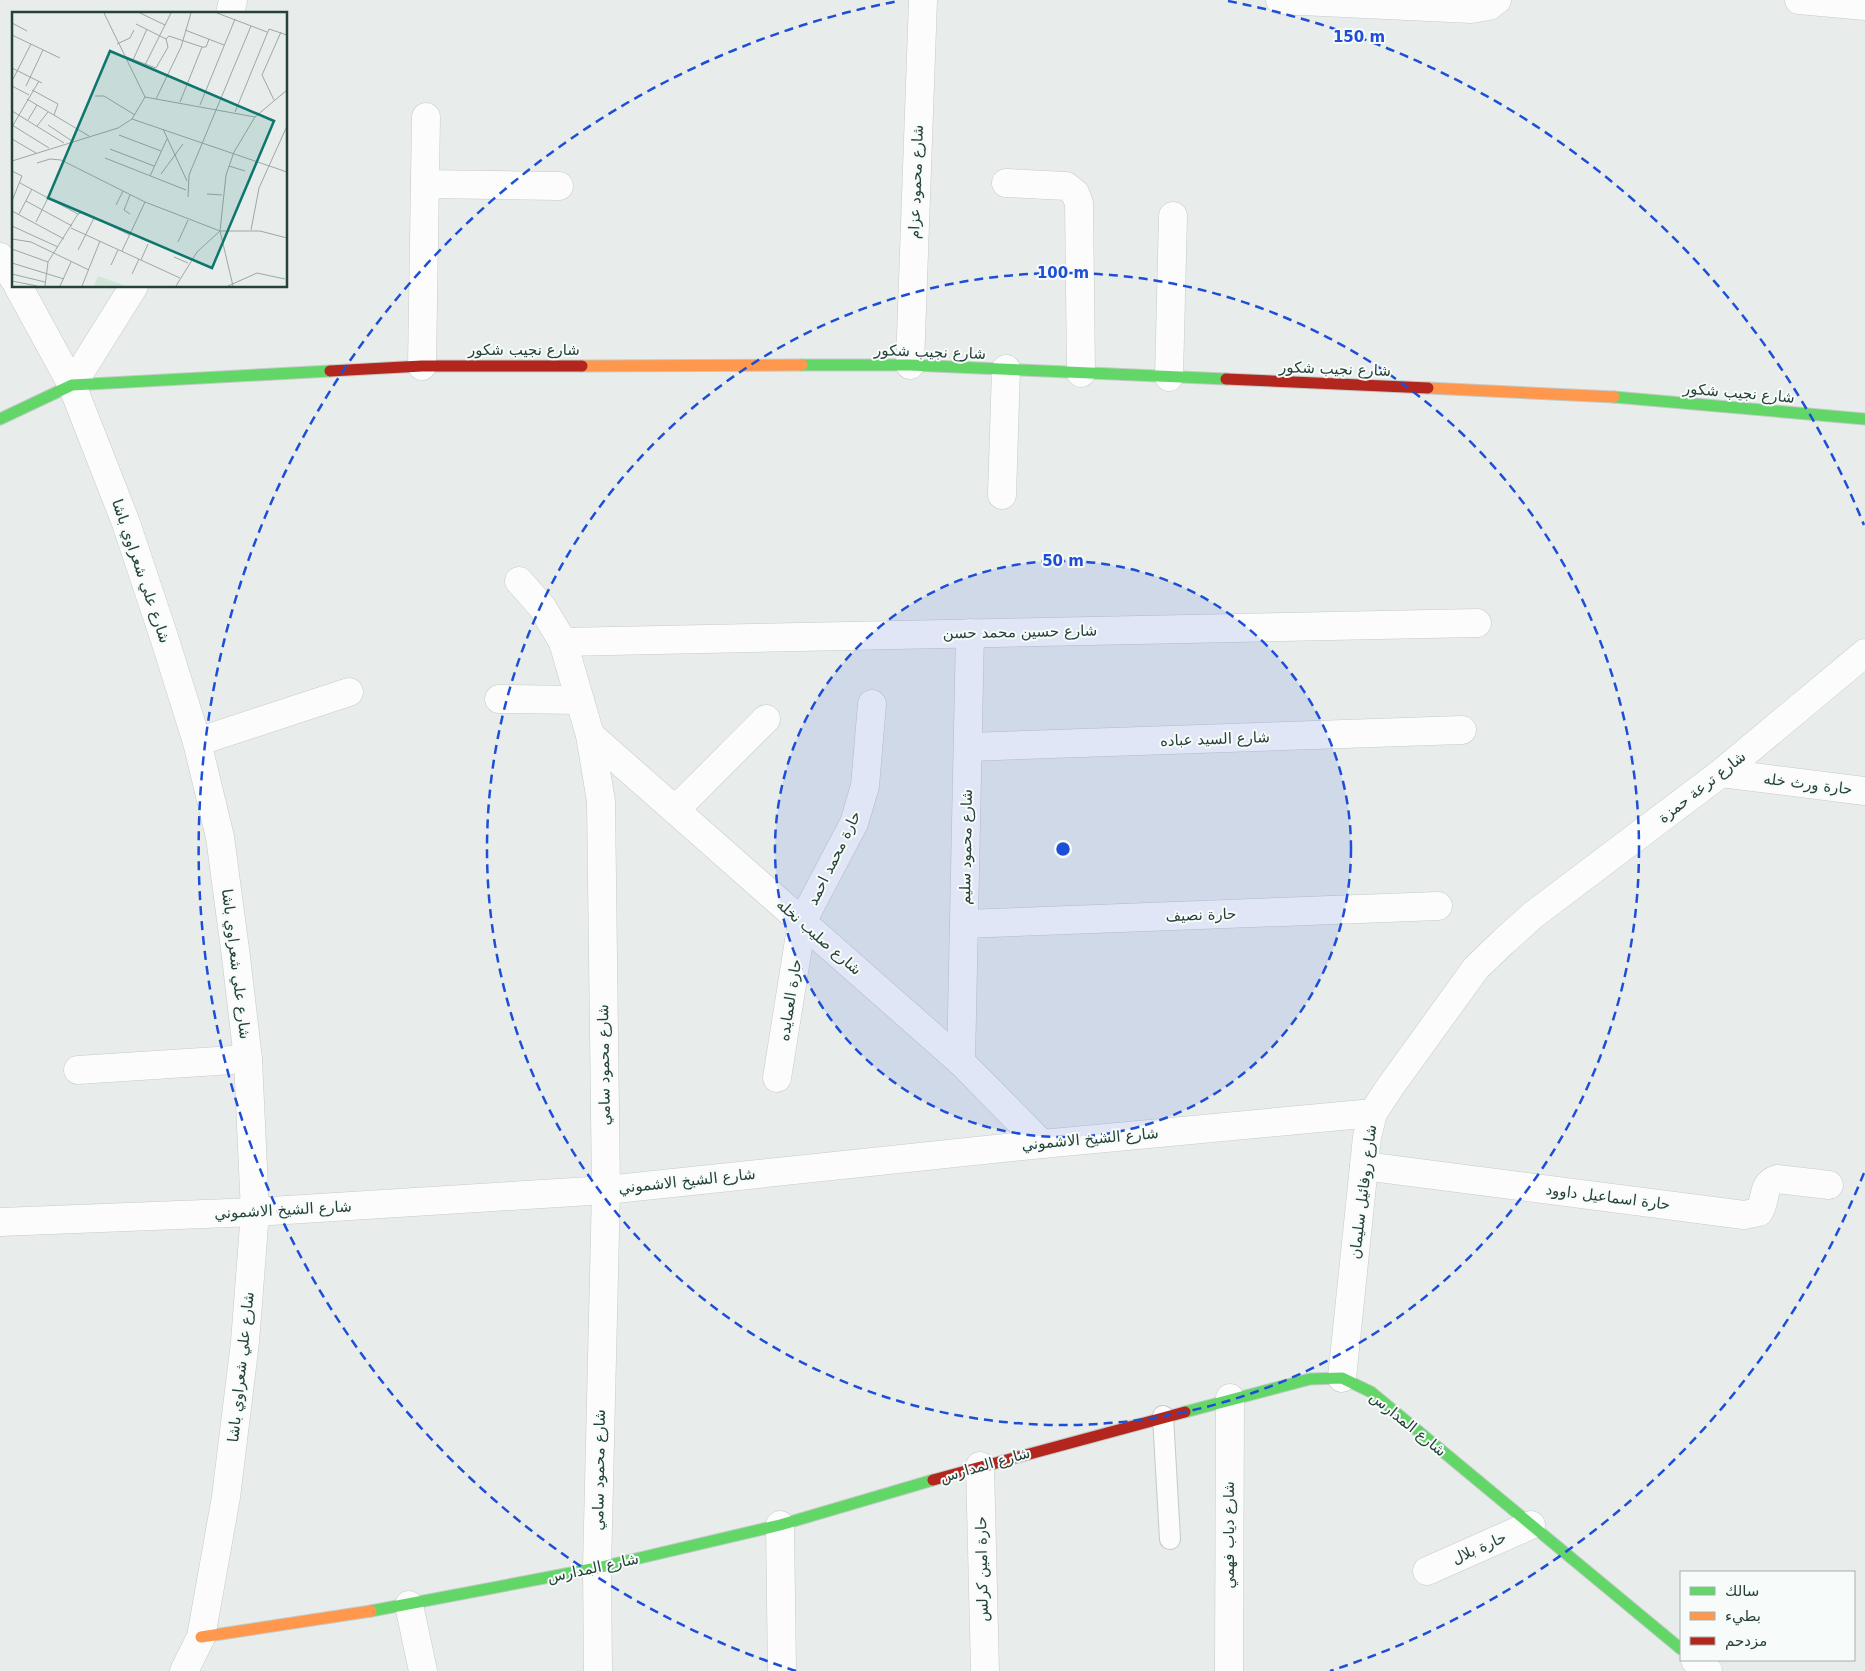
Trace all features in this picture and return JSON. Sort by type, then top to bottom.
[{"type":"street","name":"شارع محمود عزام","points":[[910,364],[923,0]]},
{"type":"street","points":[[1280,0],[1339,1],[1470,9],[1489,6],[1497,0]]},
{"type":"street","points":[[1799,0],[1861,4]]},
{"type":"street","points":[[422,366],[426,117]]},
{"type":"street","points":[[1006,183],[1066,186],[1074,193],[1079,203],[1081,373]]},
{"type":"street","points":[[425,184],[559,186]]},
{"type":"street","points":[[1169,377],[1173,216]]},
{"type":"street","points":[[0,256],[12,276]]},
{"type":"street","name":"شارع علي شعراوي باشا","points":[[19,288],[72,386],[126,523],[197,742],[220,837],[248,1059],[255,1212],[245,1342],[232,1449],[201,1637],[184,1671]]},
{"type":"street","points":[[72,386],[133,288]]},
{"type":"street","name":"شارع نجيب شكور","points":[[0,419],[72,386],[422,366],[910,364],[1006,370],[1575,394],[1865,419]]},
{"type":"street","points":[[1002,495],[1006,370]]},
{"type":"street","name":"شارع محمود سامي","points":[[520,581],[542,607],[563,642],[590,735],[601,801],[606,1190],[597,1568],[598,1671]]},
{"type":"street","name":"شارع حسين محمد حسن","points":[[563,642],[1477,623]]},
{"type":"street","name":"شارع محمود سليم","points":[[961,1062],[970,633]]},
{"type":"street","name":"شارع ترعة حمزة","points":[[1533,915],[1721,774],[1865,654]]},
{"type":"street","points":[[197,742],[349,692]]},
{"type":"street","points":[[499,699],[580,700]]},
{"type":"street","name":"حارة محمد احمد","points":[[802,922],[854,823],[866,786],[872,704]]},
{"type":"street","points":[[675,810],[766,719]]},
{"type":"street","name":"شارع السيد عباده","points":[[968,747],[1462,730]]},
{"type":"street","name":"شارع صليب نخله","points":[[590,735],[961,1062],[1042,1144]]},
{"type":"street","name":"حارة ورث خله","points":[[1721,774],[1865,791]]},
{"type":"street","name":"حارة نصيف","points":[[964,924],[1438,906]]},
{"type":"street","name":"شارع روفائيل سليمان","points":[[1342,1378],[1364,1166],[1373,1113],[1476,968],[1533,915]]},
{"type":"street","name":"حارة العمايده","points":[[777,1078],[802,922]]},
{"type":"street","points":[[78,1070],[248,1059]]},
{"type":"street","name":"شارع الشيخ الاشموني","points":[[0,1222],[255,1212],[606,1190],[1042,1144],[1373,1113]]},
{"type":"street","name":"حارة اسماعيل داوود","points":[[1364,1166],[1744,1215],[1759,1212],[1763,1206],[1767,1185],[1776,1179],[1830,1185]]},
{"type":"street","name":"شارع المدارس","points":[[201,1637],[409,1605],[597,1568],[780,1525],[980,1466],[1230,1398],[1310,1379],[1342,1378],[1371,1392],[1680,1648]]},
{"type":"street","name":"شارع دياب فهمي","points":[[1230,1398],[1230,1671]]},
{"type":"street","name":"حارة امين كرلس","points":[[980,1466],[985,1671]]},
{"type":"street","points":[[780,1525],[782,1671]]},
{"type":"street","name":"حارة بلال","points":[[1427,1571],[1531,1525]]},
{"type":"street","points":[[409,1605],[422,1671]]},
{"type":"street","points":[[1696,1661],[1708,1671]]},
{"type":"lane","points":[[1163,1416],[1170,1540]]},
{"type":"traffic: fast","points":[[802,365],[910,365],[1226,379]]},
{"type":"traffic: fast","points":[[0,419],[72,385],[330,371]]},
{"type":"traffic: fast","points":[[1614,397],[1865,419]]},
{"type":"traffic: fast","points":[[1185,1412],[1310,1379],[1342,1378],[1371,1392],[1680,1648]]},
{"type":"traffic: fast","points":[[371,1611],[597,1568],[780,1525],[933,1480]]},
{"type":"traffic: slow","points":[[582,366],[802,365]]},
{"type":"traffic: slow","points":[[1428,388],[1614,397]]},
{"type":"traffic: slow","points":[[201,1637],[371,1611]]},
{"type":"traffic: jam","points":[[330,371],[422,366],[582,366]]},
{"type":"traffic: jam","points":[[1226,379],[1428,388]]},
{"type":"traffic: jam","points":[[933,1480],[1185,1412]]}]
